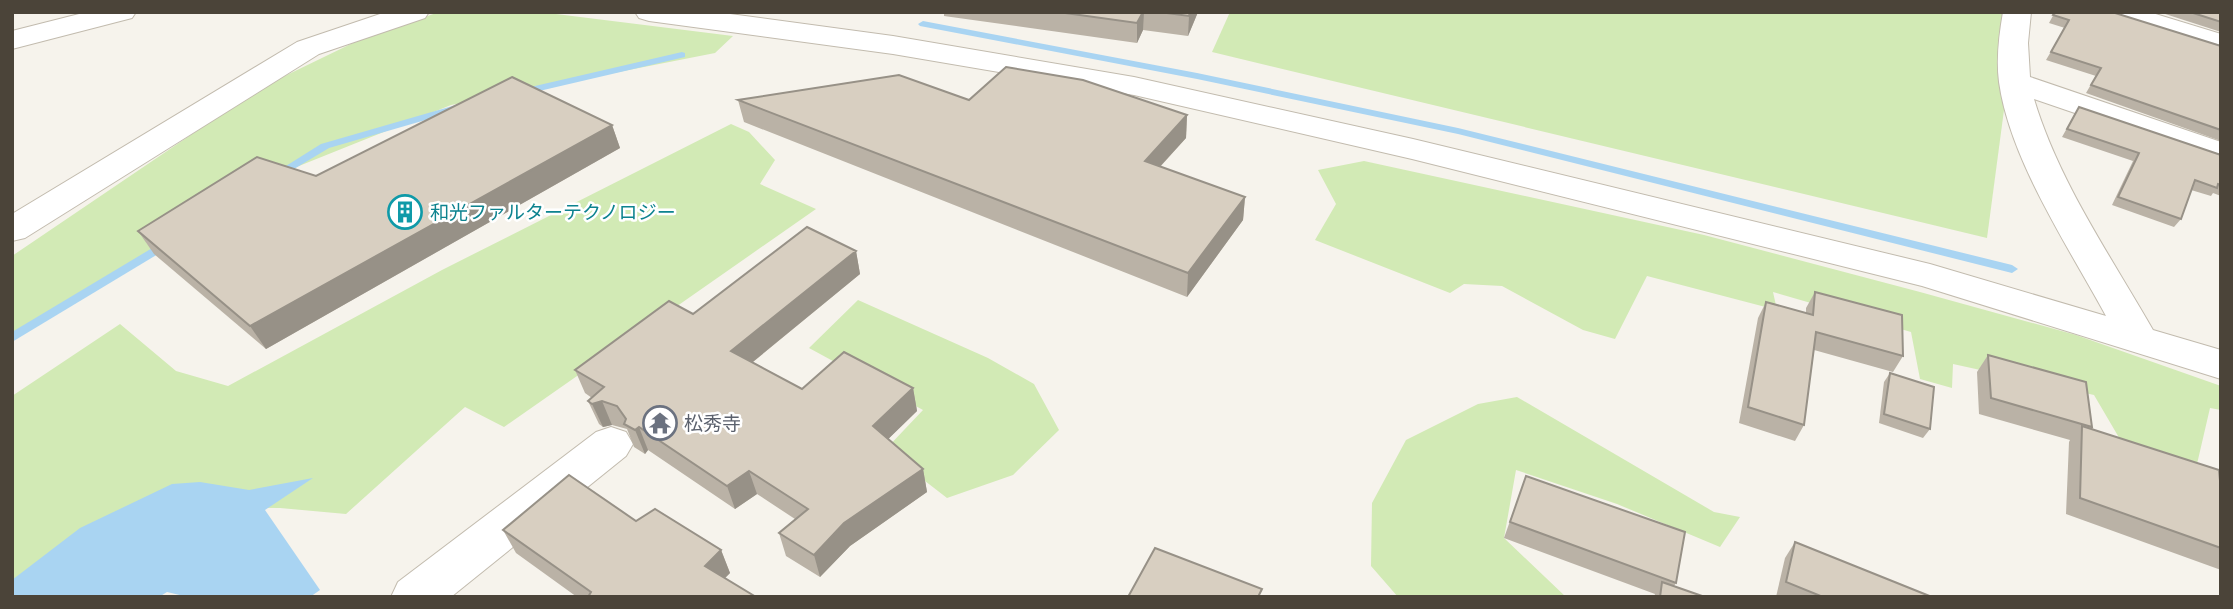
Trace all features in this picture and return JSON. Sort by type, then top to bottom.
[{"type":"street","points":[[12,40],[122,12]]},
{"type":"street","points":[[308,48],[327,12]]},
{"type":"street","points":[[12,230],[308,48],[415,12]]},
{"type":"street","points":[[649,12],[892,45],[1134,86],[1413,149],[1930,276],[2137,337],[2221,365]]},
{"type":"street","points":[[2017,12],[2011,39],[2014,82],[2033,151],[2137,337]]},
{"type":"street","points":[[2118,12],[2221,44]]},
{"type":"street","points":[[2014,82],[2221,153]]},
{"type":"street","points":[[415,597],[611,444]]},
{"type":"green space","points":[[439,12],[540,12],[733,36],[715,53],[451,105],[274,176],[12,335],[12,256],[260,88],[357,41]]},
{"type":"green space","points":[[1230,12],[2017,12],[1987,238],[1212,52]]},
{"type":"green space","points":[[731,124],[749,132],[775,160],[760,184],[816,209],[504,427],[465,407],[346,514],[280,508],[185,507],[12,597],[12,396],[120,324],[176,371],[228,386],[442,270]]},
{"type":"green space","points":[[1364,161],[1704,235],[2076,335],[2221,386],[2221,410],[2210,408],[2197,464],[2121,441],[2094,395],[1953,364],[1952,388],[1920,379],[1911,332],[1773,292],[1777,310],[1647,276],[1615,339],[1583,330],[1502,286],[1464,284],[1450,293],[1315,240],[1336,204],[1318,170]]},
{"type":"green space","points":[[858,300],[988,358],[1034,384],[1059,430],[1013,475],[947,498],[885,450],[923,410],[809,348]]},
{"type":"green space","points":[[1517,397],[1714,512],[1740,517],[1720,547],[1617,504],[1516,470],[1504,538],[1566,597],[1398,597],[1371,566],[1372,503],[1406,440],[1478,404]]},
{"type":"water","points":[[313,478],[265,510],[320,590],[310,597],[188,597],[167,592],[159,597],[12,597],[12,580],[80,528],[172,484],[200,482],[249,490]]},
{"type":"building","points":[[1058,12],[1143,12],[1137,23]]},
{"type":"building","points":[[1159,12],[1190,12],[1189,16]]},
{"type":"building","points":[[2055,12],[2112,12],[2221,46],[2221,130],[2091,85],[2101,68],[2051,52],[2069,20],[2053,15]]},
{"type":"building","points":[[2190,12],[2221,12],[2221,22]]},
{"type":"building","points":[[1006,67],[1083,80],[1187,115],[1145,161],[1245,197],[1188,273],[738,100],[899,75],[969,100]]},
{"type":"building","name":"和光ファルターテクノロジー","points":[[512,77],[612,125],[250,326],[138,231],[257,157],[316,176]]},
{"type":"building","points":[[2079,107],[2221,155],[2221,185],[2218,184],[2217,188],[2195,180],[2181,219],[2118,197],[2139,153],[2067,129]]},
{"type":"building","points":[[807,227],[856,251],[731,351],[802,389],[844,352],[913,388],[873,426],[923,469],[844,523],[814,555],[779,533],[808,509],[749,471],[727,486],[639,427],[635,430],[624,424],[626,419],[617,406],[602,401],[592,404],[588,401],[604,387],[575,370],[669,301],[693,314]]},
{"type":"building","points":[[1815,292],[1902,315],[1903,356],[1816,332],[1804,425],[1748,407],[1766,302],[1813,315]]},
{"type":"building","points":[[1988,355],[2086,382],[2092,427],[1991,398]]},
{"type":"building","points":[[1890,373],[1934,387],[1930,429],[1884,414]]},
{"type":"building","points":[[2082,426],[2219,470],[2221,548],[2080,498]]},
{"type":"building","points":[[569,475],[636,521],[655,509],[721,550],[705,566],[756,597],[588,597],[591,592],[503,530]]},
{"type":"building","points":[[1526,476],[1685,532],[1676,583],[1510,522]]},
{"type":"building","points":[[1795,542],[1932,597],[1823,597],[1786,582]]},
{"type":"building","points":[[1155,548],[1262,589],[1258,597],[1128,597]]},
{"type":"building","points":[[1662,582],[1705,597],[1660,597]]},
{"type":"waterway","points":[[923,24],[1197,76],[1458,131],[2012,269]]},
{"type":"waterway","points":[[522,92],[682,55]]},
{"type":"waterway","points":[[275,176],[325,146],[456,108]]},
{"type":"waterway","points":[[12,338],[164,245]]},
{"type":"place","name":"和光ファルターテクノロジー","points":[[405,212]]},
{"type":"place","name":"松秀寺","points":[[660,423]]}]
